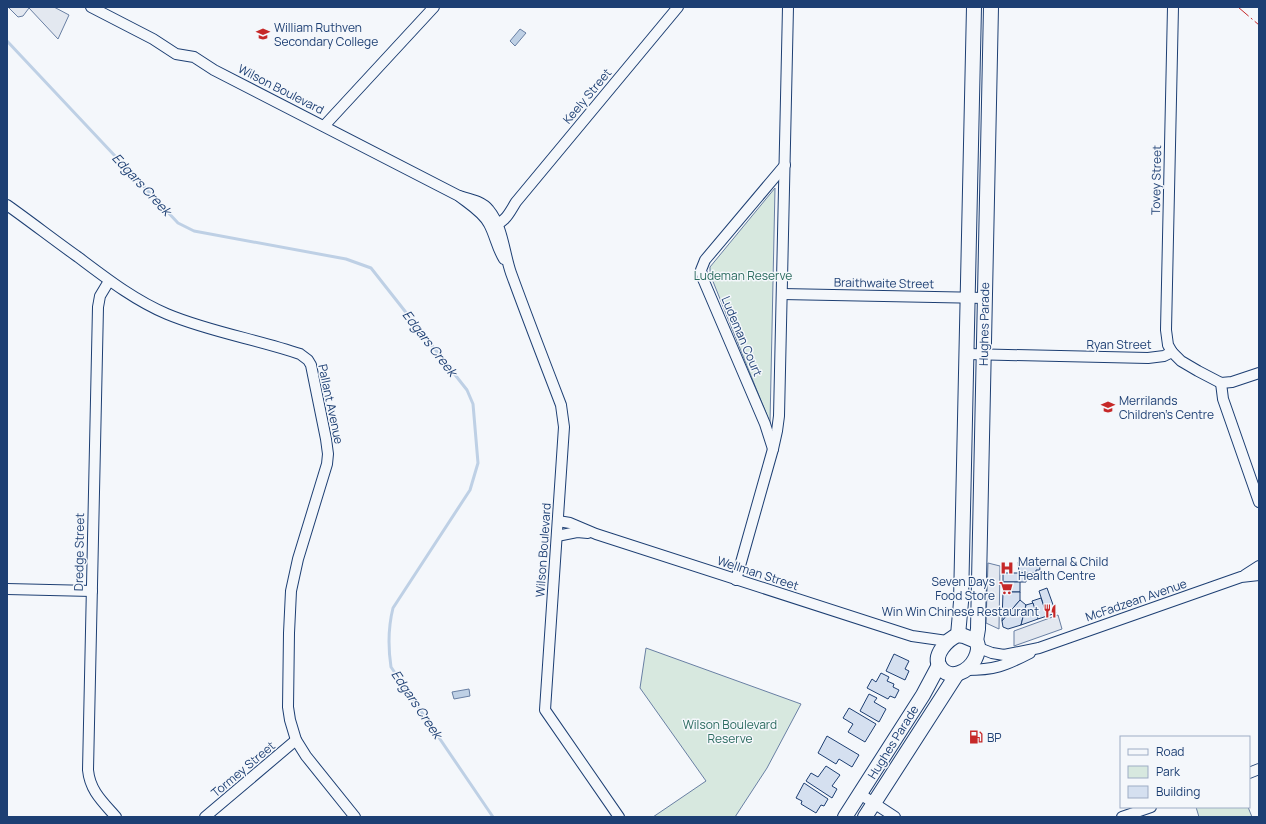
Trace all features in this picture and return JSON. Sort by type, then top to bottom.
[{"type":"street","name":"Wilson Boulevard","points":[[91,7],[153,39],[176,54],[194,57],[214,70],[459,196],[494,223],[499,250],[511,271],[561,405],[564,427],[545,710],[619,817]]},
{"type":"street","points":[[324,126],[434,7]]},
{"type":"street","name":"Keely Street","points":[[494,223],[506,219],[516,202],[678,7]]},
{"type":"street","name":"Ludeman Court","points":[[736,580],[773,449],[779,416],[788,7]]},
{"type":"street","name":"Hughes Parade","points":[[952,638],[962,602],[974,7]]},
{"type":"street","name":"Hughes Parade","points":[[977,644],[991,7]]},
{"type":"street","name":"Tovey Street","points":[[1172,352],[1168,345],[1166,330],[1173,7]]},
{"type":"street","name":"Ludeman Court","points":[[773,449],[765,424],[703,279],[701,270],[705,260],[785,165]]},
{"type":"street","name":"Pallant Avenue","points":[[7,205],[109,281],[132,296],[166,313],[206,327],[300,354],[308,360],[311,365],[328,454],[325,475],[298,559],[291,591],[289,621],[288,708],[292,730],[296,740],[306,756],[355,817]]},
{"type":"street","name":"Dredge Street","points":[[109,281],[100,296],[98,306],[88,776],[94,792],[116,817]]},
{"type":"street","name":"Braithwaite Street","points":[[782,294],[985,298]]},
{"type":"street","points":[[1172,352],[1181,361],[1220,383],[1232,382],[1259,373]]},
{"type":"street","name":"Ryan Street","points":[[967,354],[1148,358],[1164,356],[1172,352]]},
{"type":"street","points":[[1220,383],[1223,399],[1259,502]]},
{"type":"street","name":"Wellman Street","points":[[558,521],[570,523],[596,534],[912,636],[936,640],[952,638]]},
{"type":"street","name":"Wellman Street","points":[[557,536],[577,532],[596,534]]},
{"type":"street","name":"McFadzean Avenue","points":[[962,672],[999,667],[1039,648],[1241,577],[1259,566]]},
{"type":"street","name":"McFadzean Avenue","points":[[1241,577],[1259,575]]},
{"type":"street","points":[[7,590],[92,591]]},
{"type":"street","name":"Wellman Street","points":[[912,636],[930,647],[939,660]]},
{"type":"street","points":[[964,636],[977,644],[976,658],[972,664],[962,672],[949,674],[940,668],[939,660],[942,647],[952,638],[964,636]]},
{"type":"street","name":"McFadzean Avenue","points":[[977,644],[992,653],[1004,655],[1039,648]]},
{"type":"street","name":"Hughes Parade","points":[[845,817],[923,695],[939,660]]},
{"type":"street","name":"Hughes Parade","points":[[865,817],[962,672]]},
{"type":"street","name":"Tormey Street","points":[[206,817],[296,740]]},
{"type":"street","points":[[860,794],[895,817]]},
{"type":"street","points":[[1122,817],[1147,808]]},
{"type":"green space","name":"Ludeman Reserve","points":[[775,188],[770,423],[710,274],[710,267]]},
{"type":"green space","name":"Wilson Boulevard Reserve","points":[[646,648],[801,704],[767,768],[735,817],[653,817],[706,781],[640,688]]},
{"type":"green space","points":[[1196,808],[1248,808],[1252,817],[1199,817]]},
{"type":"shaded area","points":[[8,7],[54,7],[69,15],[58,39],[29,8],[23,16],[18,17]]},
{"type":"shaded area","points":[[988,563],[1000,566],[999,629],[986,623]]},
{"type":"shaded area","points":[[1058,615],[1062,629],[1014,646],[1014,631]]},
{"type":"water","points":[[520,29],[526,33],[515,46],[510,41]]},
{"type":"water","points":[[469,689],[470,696],[454,699],[452,692]]},
{"type":"building","points":[[1018,562],[1039,562],[1040,570],[1036,570],[1036,573],[1019,573]]},
{"type":"building","points":[[1003,573],[1032,573],[1033,578],[1026,578],[1026,582],[1003,582]]},
{"type":"building","points":[[1003,582],[1020,582],[1020,592],[1003,592]]},
{"type":"building","points":[[1047,588],[1056,613],[1047,616],[1039,591]]},
{"type":"building","points":[[1003,592],[1020,592],[1020,600],[1002,621]]},
{"type":"building","points":[[1041,598],[1047,616],[1038,619],[1032,601]]},
{"type":"building","points":[[1020,600],[1026,605],[1021,625],[1008,629],[1003,627],[1002,621]]},
{"type":"building","points":[[1033,603],[1038,619],[1021,625],[1026,605]]},
{"type":"building","points":[[894,654],[909,661],[905,669],[909,671],[905,680],[886,671]]},
{"type":"building","points":[[881,673],[889,677],[887,681],[894,684],[893,687],[899,690],[895,698],[890,696],[888,699],[867,688],[872,679],[876,682]]},
{"type":"building","points":[[869,694],[877,698],[874,702],[886,709],[879,722],[860,711]]},
{"type":"building","points":[[849,708],[876,724],[865,742],[848,732],[853,724],[843,718]]},
{"type":"building","points":[[827,736],[859,755],[852,767],[839,759],[836,764],[818,753]]},
{"type":"building","points":[[826,766],[840,775],[832,786],[837,789],[832,798],[806,781],[811,773],[818,777]]},
{"type":"building","points":[[804,783],[828,799],[824,806],[821,805],[816,813],[801,804],[802,801],[796,798]]},
{"type":"waterway","name":"Edgars Creek","points":[[7,41],[178,223],[194,231],[346,259],[371,268],[467,390],[473,404],[478,463],[470,490],[393,608],[389,630],[389,652],[391,667],[493,817]]},
{"type":"power","points":[[1238,7],[1259,25]]},
{"type":"place","name":"William Ruthven Secondary College","points":[[263,34]]},
{"type":"place","name":"Merrilands Children's Centre","points":[[1108,407]]},
{"type":"place","name":"Maternal & Child Health Centre","points":[[1007,568]]},
{"type":"place","name":"Seven Days Food Store","points":[[1006,588]]},
{"type":"place","name":"Win Win Chinese Restaurant","points":[[1050,611]]},
{"type":"place","name":"BP","points":[[976,737]]}]
